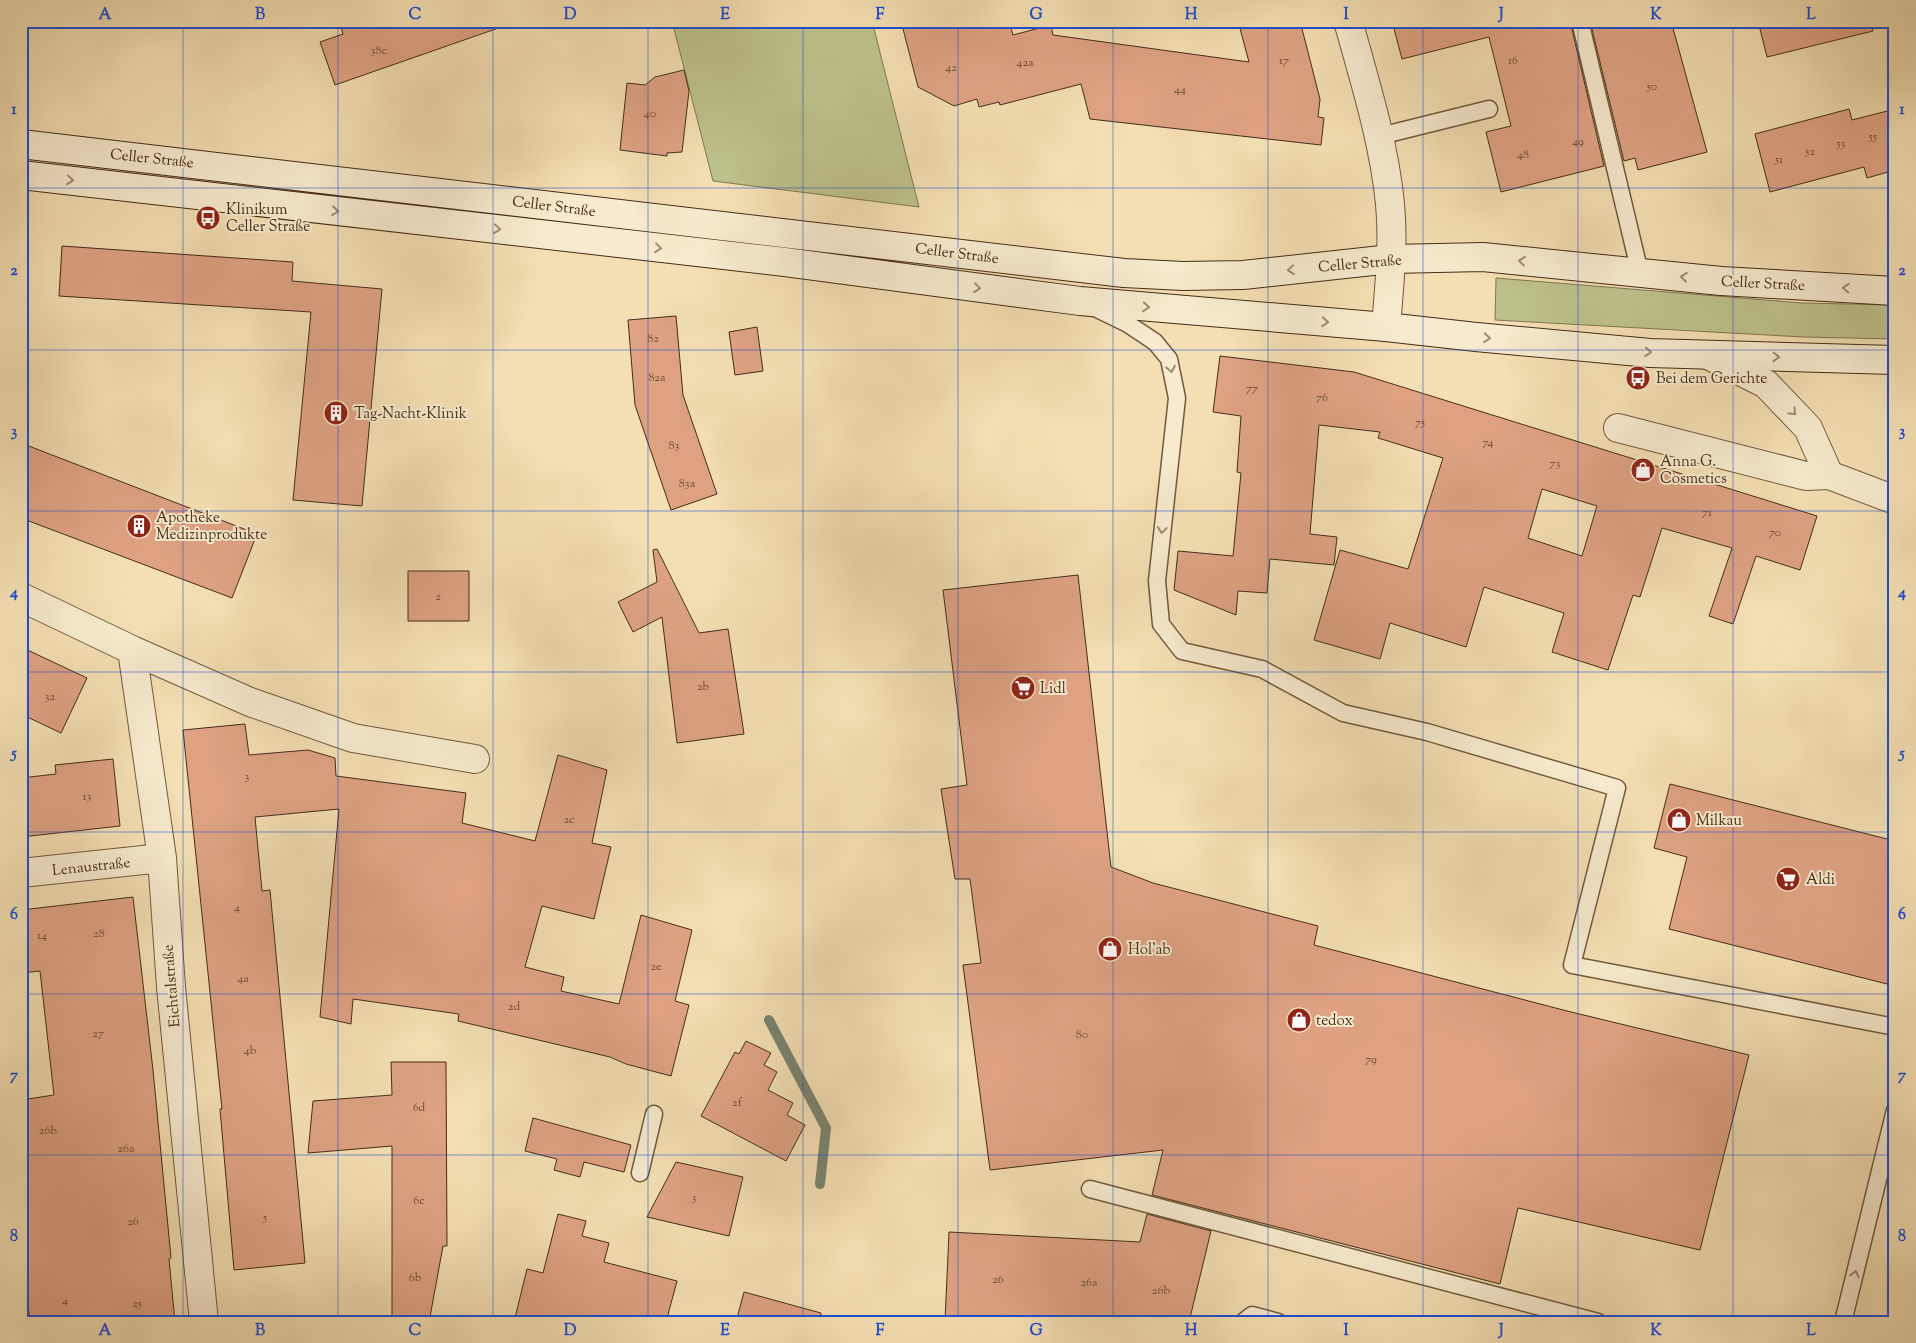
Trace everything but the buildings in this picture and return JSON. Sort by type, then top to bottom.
[{"type":"main road","points":[[1348,21],[1380,136],[1390,206],[1391,259],[1386,327]]},
{"type":"main road","name":"Celler Straße","points":[[21,144],[1124,273],[1183,276],[1243,275],[1391,259],[1483,257],[1721,281],[1895,291]]},
{"type":"main road","name":"Celler Straße","points":[[21,175],[785,262],[1080,301],[1386,327],[1476,338],[1710,356],[1895,360]]},
{"type":"main road","name":"Celler Straße","points":[[1710,356],[1766,384],[1808,428],[1829,475]]},
{"type":"main road","points":[[1618,428],[1806,476],[1829,475],[1895,500]]},
{"type":"main road","points":[[21,597],[132,650],[250,702],[353,738],[474,759]]},
{"type":"main road","name":"Eichtalstraße","points":[[132,650],[162,858],[171,987],[204,1322]]},
{"type":"main road","name":"Lenaustraße","points":[[21,873],[162,858]]},
{"type":"lane","points":[[1580,21],[1640,273]]},
{"type":"lane","points":[[1380,136],[1489,109]]},
{"type":"lane","points":[[1080,301],[1128,324],[1155,342],[1169,359],[1177,398],[1157,581],[1161,624],[1182,651],[1262,669],[1343,713],[1427,732],[1617,788],[1572,964],[1895,1027]]},
{"type":"lane","points":[[1843,1322],[1895,1110]]},
{"type":"lane","points":[[640,1173],[654,1114]]},
{"type":"lane","points":[[1090,1189],[1598,1322]]},
{"type":"lane","points":[[1243,1322],[1252,1315],[1278,1322]]},
{"type":"green space","points":[[672,21],[872,21],[919,207],[713,181]]},
{"type":"green space","points":[[1496,278],[1802,303],[1895,305],[1895,339],[1803,337],[1495,320]]},
{"type":"waterway","points":[[769,1020],[826,1128],[820,1184]]},
{"type":"place","name":"Klinikum Celler Straße","points":[[208,218]]},
{"type":"place","name":"Bei dem Gerichte","points":[[1638,378]]},
{"type":"place","name":"Tag-Nacht-Klinik","points":[[336,413]]},
{"type":"place","name":"Anna G. Cosmetics","points":[[1643,470]]},
{"type":"place","name":"Apotheke Medizinprodukte","points":[[139,526]]},
{"type":"place","name":"Lidl","points":[[1023,688]]},
{"type":"place","name":"Milkau","points":[[1679,820]]},
{"type":"place","name":"Aldi","points":[[1788,879]]},
{"type":"place","name":"Hol'ab","points":[[1110,949]]},
{"type":"place","name":"tedox","points":[[1299,1020]]}]
